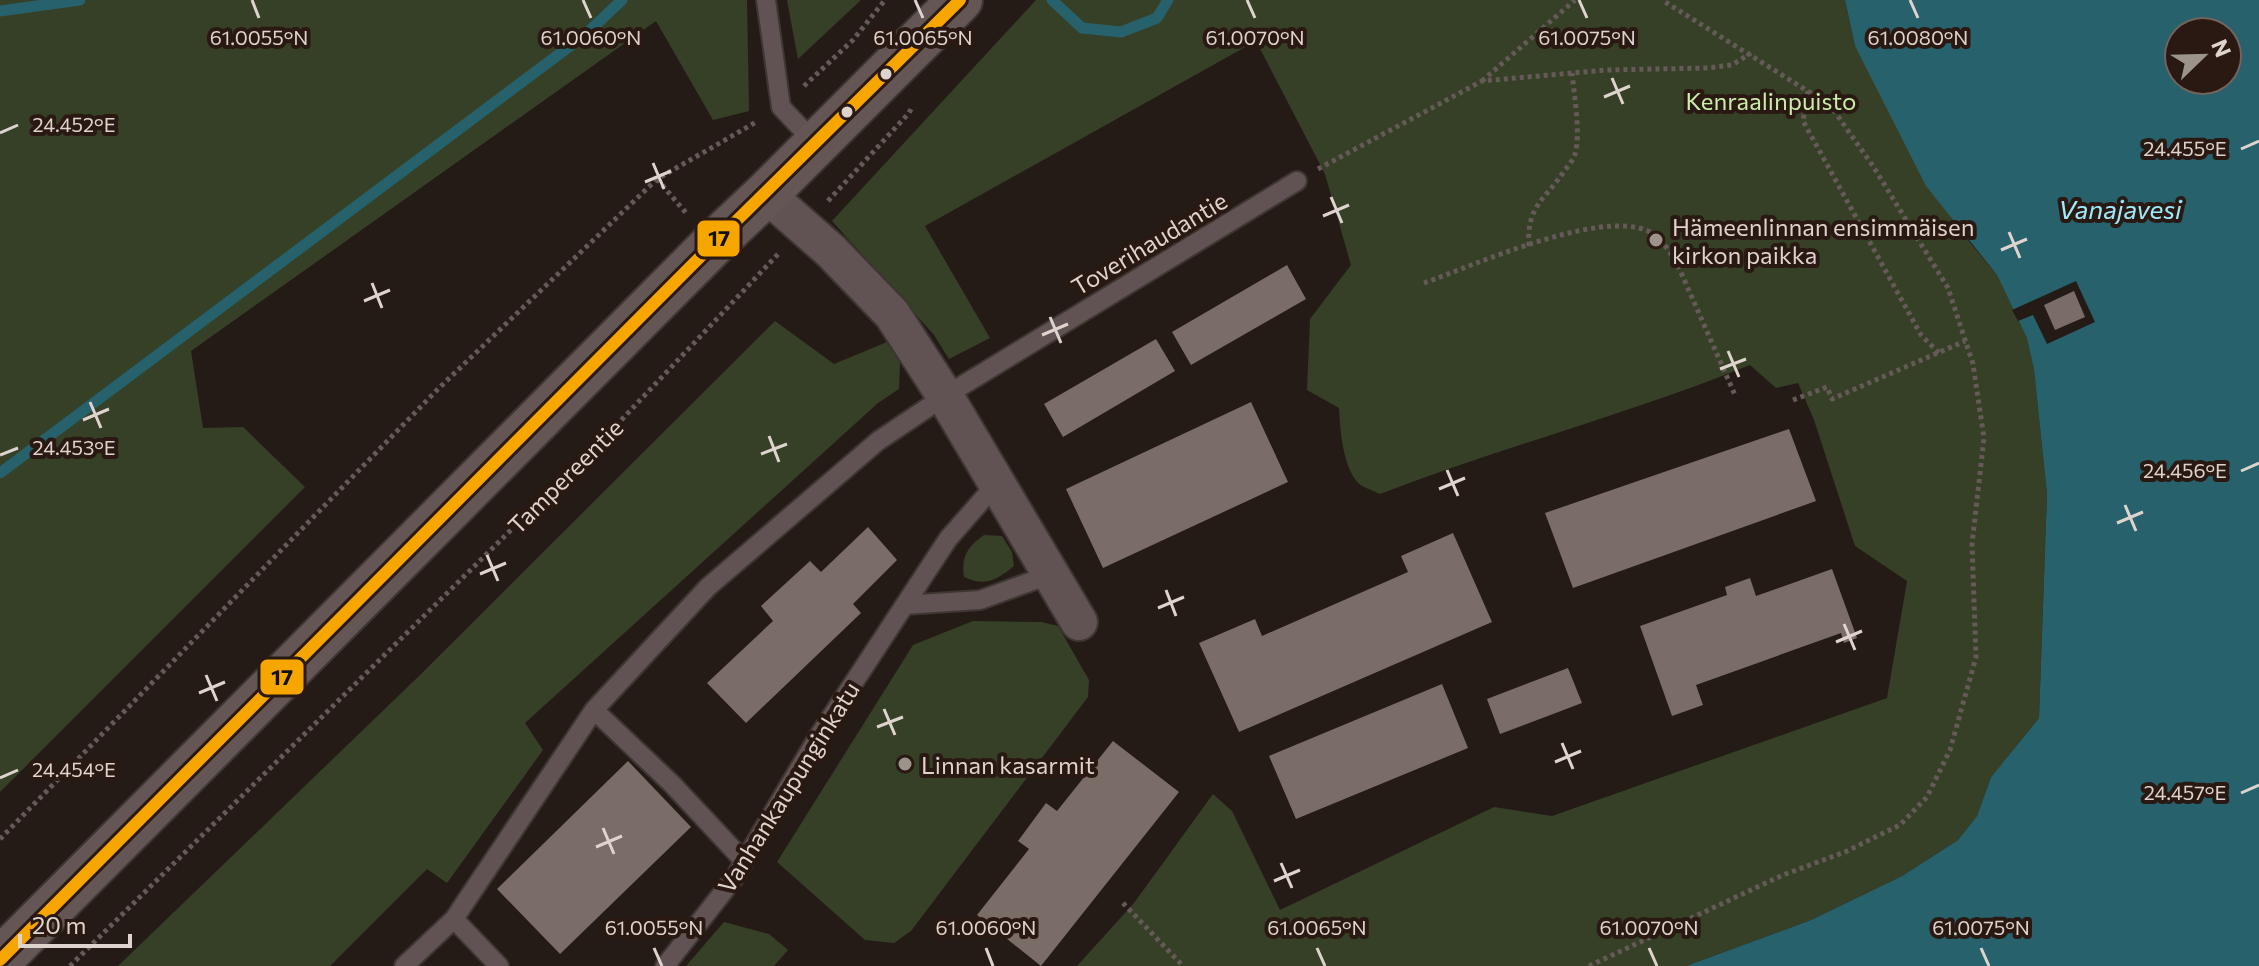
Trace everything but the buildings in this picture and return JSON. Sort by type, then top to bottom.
[{"type":"main road","points":[[0,960],[690,266],[960,0]]},
{"type":"street","points":[[766,194],[892,314],[945,396],[1079,622]]},
{"type":"lane","points":[[766,0],[781,107],[815,143]]},
{"type":"lane","name":"Toverihaudantie","points":[[404,966],[454,919],[594,710],[708,587],[878,441],[945,396],[1297,181]]},
{"type":"lane","name":"Vanhankaupunginkatu","points":[[665,966],[735,877],[818,737],[948,539],[997,483]]},
{"type":"lane","points":[[905,605],[980,600],[1052,574]]},
{"type":"lane","points":[[594,710],[672,784],[744,861]]},
{"type":"lane","points":[[454,919],[499,966]]},
{"type":"path","points":[[0,839],[438,389],[657,179],[781,107],[853,40],[885,0]]},
{"type":"path","points":[[1297,181],[1482,81],[1575,0]]},
{"type":"path","points":[[1589,966],[1783,875],[1845,852],[1900,825],[1927,797],[1950,750],[1976,657],[1972,544],[1984,438],[1973,364],[1948,288],[1830,105],[1662,0]]},
{"type":"path","points":[[1482,81],[1572,73],[1708,68],[1732,65],[1751,53]]},
{"type":"path","points":[[1529,246],[1528,227],[1537,203],[1556,184],[1575,155],[1576,112],[1572,73]]},
{"type":"path","points":[[1808,91],[1803,121],[1921,335],[1939,353]]},
{"type":"path","name":"Tampereentie","points":[[70,966],[610,432],[909,113],[914,102]]},
{"type":"path","points":[[1424,283],[1591,227],[1629,227],[1649,231],[1669,249],[1679,268],[1735,395]]},
{"type":"path","points":[[1793,400],[1827,387],[1832,399],[1965,341]]},
{"type":"path","points":[[1123,903],[1183,966]]},
{"type":"green space","points":[[0,0],[747,0],[749,111],[713,120],[656,21],[191,351],[203,428],[243,427],[305,487],[0,792]]},
{"type":"green space","points":[[787,0],[861,0],[798,59]]},
{"type":"green space","name":"Kenraalinpuisto","points":[[1036,0],[1845,0],[1855,46],[1963,234],[1997,275],[2027,337],[2034,370],[2047,494],[2039,718],[1991,777],[1977,816],[1958,840],[1902,876],[1811,920],[1686,966],[1077,966],[1134,903],[1213,794],[1232,811],[1280,910],[1494,807],[1552,816],[1887,698],[1907,581],[1855,546],[1814,420],[1798,383],[1776,388],[1750,365],[1380,494],[1362,486],[1347,461],[1339,408],[1307,390],[1310,319],[1351,265],[1325,174],[1256,41],[925,226],[990,338],[949,359],[934,335],[832,221]]},
{"type":"green space","points":[[775,321],[834,364],[887,342],[900,363],[899,389],[878,403],[525,723],[543,750],[447,883],[427,869],[330,966],[118,966],[419,676]]},
{"type":"green space","points":[[984,535],[1002,536],[1012,552],[1014,566],[985,582],[964,577],[963,564],[969,548]]},
{"type":"green space","points":[[973,621],[1041,622],[1058,626],[1089,680],[1088,697],[911,931],[894,943],[865,940],[777,862],[913,645]]},
{"type":"green space","points":[[724,922],[769,934],[788,950],[774,966],[686,966]]},
{"type":"water","name":"Vanajavesi","points":[[1845,0],[2259,0],[2259,966],[1686,966],[1811,920],[1902,876],[1958,840],[1977,816],[1991,777],[2039,718],[2047,494],[2034,370],[2027,338],[1997,275],[1926,186],[1855,46]]},
{"type":"pier","points":[[2076,281],[2095,322],[2047,344],[2033,315],[2018,321],[2012,310]]},
{"type":"waterway","points":[[0,11],[80,0]]},
{"type":"waterway","points":[[0,473],[586,34],[622,0]]},
{"type":"waterway","points":[[1052,0],[1082,28],[1121,32],[1157,18],[1168,0]]},
{"type":"transit line","name":"17","points":[[0,960],[960,0]]},
{"type":"place","name":"Hämeenlinnan ensimmäisen kirkon paikka","points":[[1656,240]]},
{"type":"place","name":"Linnan kasarmit","points":[[905,764]]}]
